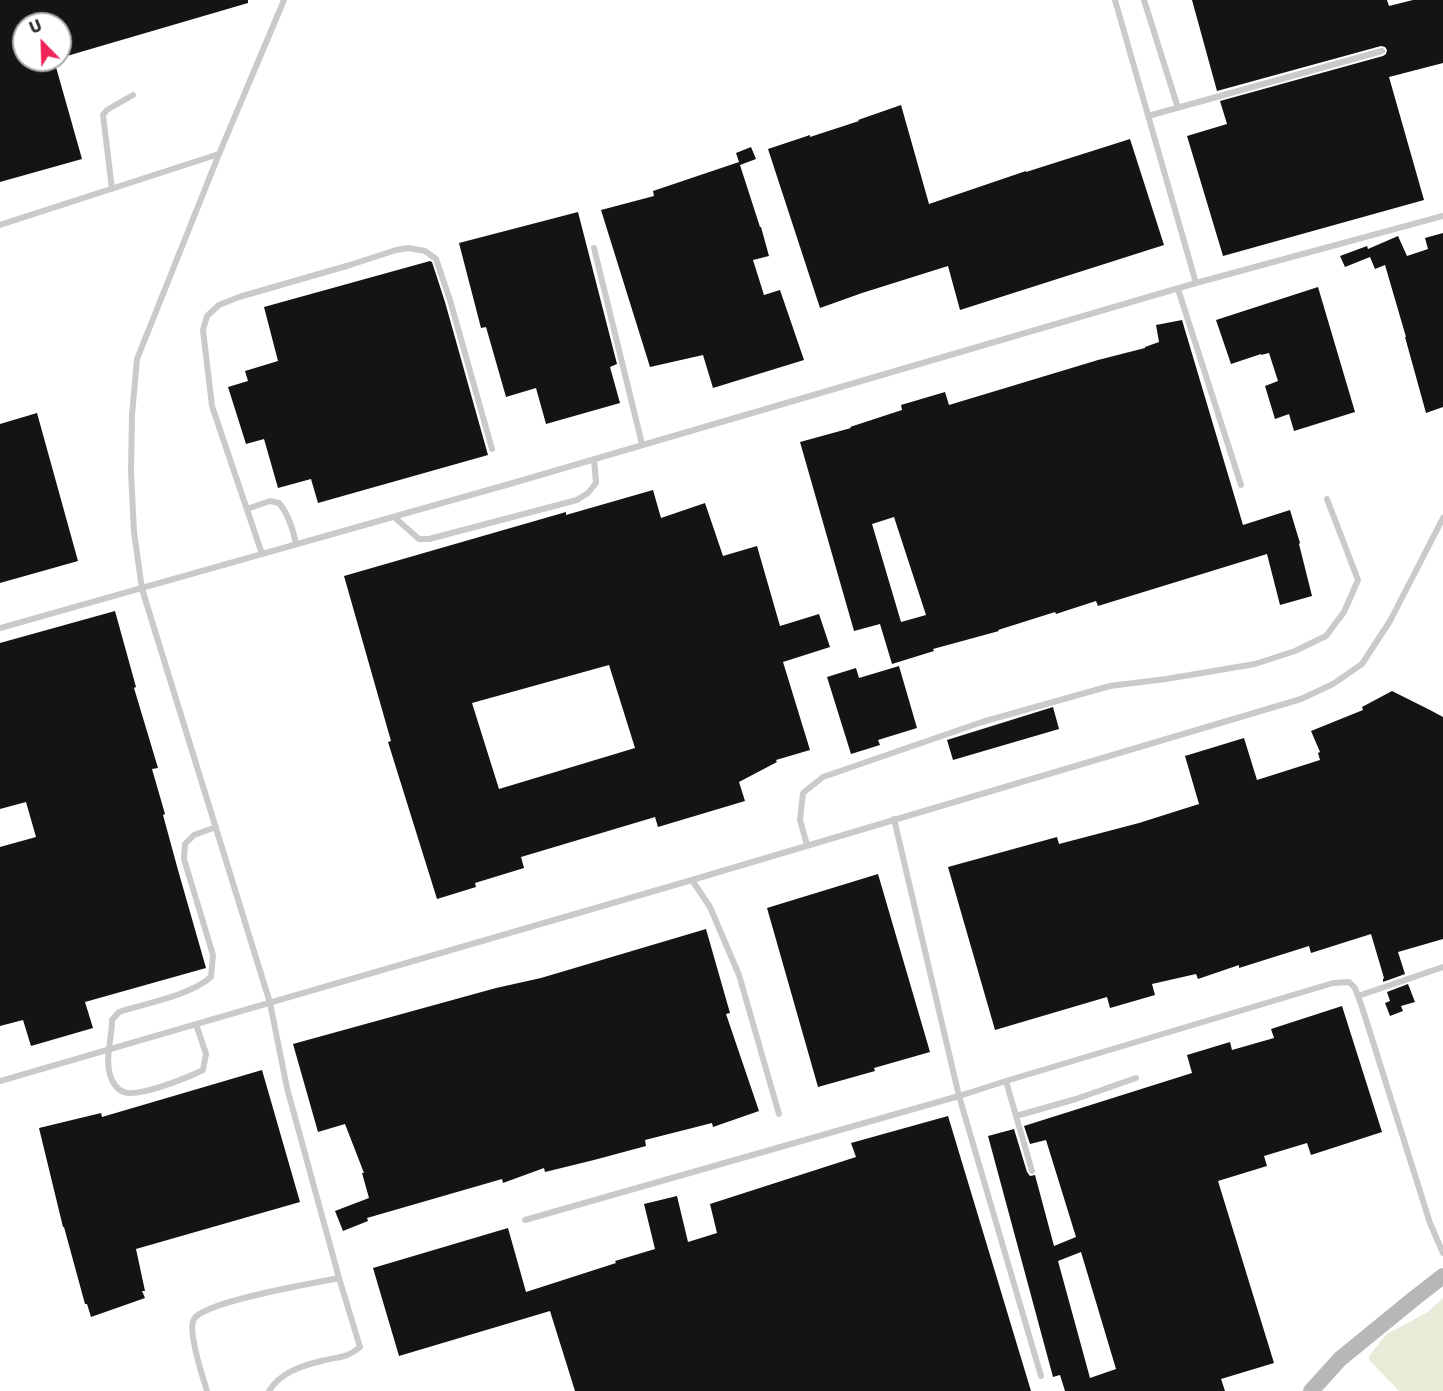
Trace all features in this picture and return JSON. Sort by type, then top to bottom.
[{"type":"main road","points":[[1311,1391],[1340,1359],[1443,1276]]},
{"type":"lane","points":[[269,1391],[291,1371],[323,1360],[344,1357],[360,1347],[287,1088],[270,1003],[142,589],[134,532],[131,472],[132,415],[137,359],[284,0]]},
{"type":"lane","points":[[1115,0],[1196,283]]},
{"type":"lane","points":[[1144,0],[1178,108]]},
{"type":"lane","points":[[1148,116],[1382,51]]},
{"type":"lane","points":[[112,189],[103,115],[107,110],[133,95]]},
{"type":"lane","points":[[0,225],[219,154]]},
{"type":"lane","points":[[0,628],[394,517],[1196,283],[1443,216]]},
{"type":"lane","points":[[262,555],[212,406],[203,330],[207,316],[219,305],[396,250],[409,248],[425,251],[436,259],[450,300],[492,448]]},
{"type":"lane","points":[[594,248],[642,444]]},
{"type":"lane","points":[[1178,289],[1241,485]]},
{"type":"lane","points":[[394,517],[419,539],[429,539],[577,500],[588,493],[596,483],[594,459]]},
{"type":"lane","points":[[807,845],[800,820],[803,793],[824,777],[982,722],[1110,686],[1255,664],[1295,651],[1326,636],[1344,612],[1358,580],[1327,499]]},
{"type":"lane","points":[[247,509],[270,501],[279,503],[287,512],[296,544]]},
{"type":"lane","points":[[0,1081],[692,880],[1300,699],[1333,684],[1362,664],[1390,621],[1443,518]]},
{"type":"lane","points":[[894,819],[959,1096],[1041,1376]]},
{"type":"lane","points":[[196,1024],[206,1054],[203,1070],[187,1078],[135,1094],[124,1092],[114,1085],[109,1074],[108,1049],[112,1020],[119,1012],[185,992],[202,985],[212,977],[213,955],[184,859],[185,844],[194,835],[216,827]]},
{"type":"lane","points":[[692,880],[710,907],[739,975],[779,1114]]},
{"type":"lane","points":[[1358,996],[1443,967]]},
{"type":"lane","points":[[525,1220],[959,1096],[1333,983],[1349,982],[1355,988],[1358,996],[1427,1213],[1443,1253]]},
{"type":"lane","points":[[1016,1116],[1076,1099],[1136,1078]]},
{"type":"lane","points":[[1005,1081],[1032,1171]]},
{"type":"lane","points":[[207,1391],[195,1348],[192,1327],[194,1319],[202,1312],[250,1297],[339,1278]]},
{"type":"green space","points":[[1443,1298],[1443,1391],[1399,1391],[1369,1360],[1369,1356],[1387,1334],[1428,1312]]},
{"type":"building","points":[[0,0],[248,0],[248,3],[72,54],[72,12],[12,12],[12,72],[57,72],[82,159],[0,182]]},
{"type":"building","points":[[1192,0],[1387,0],[1389,6],[1413,0],[1443,0],[1443,63],[1389,77],[1424,200],[1223,256],[1187,136],[1227,124],[1220,101],[1383,56],[1387,50],[1381,46],[1217,91]]},
{"type":"building","points":[[901,105],[929,204],[1130,139],[1164,245],[960,310],[948,266],[820,308],[768,149],[859,121]]},
{"type":"building","points":[[751,147],[756,159],[740,165],[736,153]]},
{"type":"building","points":[[739,162],[769,256],[753,260],[764,295],[780,290],[804,360],[713,388],[703,355],[650,367],[601,210],[654,196],[653,191]]},
{"type":"building","points":[[578,212],[617,364],[610,367],[620,403],[546,424],[536,388],[506,397],[486,327],[481,328],[459,243]]},
{"type":"building","points":[[1443,233],[1443,407],[1426,413],[1385,265],[1375,269],[1370,257],[1345,267],[1340,256],[1367,246],[1368,249],[1398,236],[1407,256],[1428,249],[1425,238]]},
{"type":"building","points":[[430,261],[445,302],[488,455],[318,503],[311,479],[278,488],[264,439],[246,444],[228,387],[248,381],[245,371],[278,361],[264,307]]},
{"type":"building","points":[[1318,287],[1355,412],[1294,431],[1289,414],[1275,419],[1265,386],[1278,381],[1269,353],[1231,364],[1216,320]]},
{"type":"building","points":[[1182,320],[1243,525],[1290,510],[1312,596],[1280,605],[1267,554],[1098,606],[1096,601],[1056,614],[1055,612],[999,631],[933,649],[934,651],[892,664],[880,624],[854,631],[800,442],[851,428],[902,410],[901,405],[945,392],[949,405],[1145,348],[1159,342],[1156,325]],"holes":[[[894,517],[926,615],[901,622],[872,524]]]},
{"type":"building","points":[[37,413],[78,561],[0,583],[0,424]]},
{"type":"building","points":[[653,490],[661,518],[705,503],[723,556],[757,546],[780,626],[819,614],[830,647],[783,662],[810,750],[776,760],[777,762],[739,782],[745,801],[658,827],[655,817],[521,857],[524,868],[475,883],[476,887],[437,899],[388,742],[391,741],[344,576],[566,512],[566,515]],"holes":[[[609,665],[635,748],[499,789],[472,703]]]},
{"type":"building","points":[[115,611],[136,687],[134,688],[158,768],[152,769],[165,814],[163,815],[206,968],[85,1002],[93,1028],[31,1046],[23,1020],[0,1026],[0,847],[36,837],[26,802],[0,809],[0,643]]},
{"type":"building","points":[[899,666],[917,728],[878,740],[880,745],[851,754],[827,677],[856,668],[859,678]]},
{"type":"building","points":[[1392,691],[1443,717],[1443,939],[1398,952],[1405,974],[1383,982],[1384,978],[1371,934],[1311,953],[1309,946],[1198,979],[1196,974],[1152,984],[1155,995],[1110,1008],[1107,997],[995,1030],[948,867],[1057,837],[1059,844],[1199,804],[1185,756],[1244,738],[1257,780],[1320,760],[1318,753],[1320,752],[1311,731],[1363,710],[1362,707]]},
{"type":"building","points":[[1053,707],[1059,729],[953,760],[947,740]]},
{"type":"building","points":[[878,874],[930,1052],[818,1087],[767,908]]},
{"type":"building","points":[[706,929],[730,1013],[726,1014],[759,1111],[713,1127],[712,1123],[645,1140],[646,1146],[594,1160],[545,1172],[544,1168],[503,1183],[502,1179],[367,1218],[368,1221],[343,1231],[335,1211],[369,1198],[362,1173],[364,1173],[345,1124],[318,1132],[293,1044],[496,988],[541,978]]},
{"type":"building","points":[[1408,984],[1415,1002],[1401,1006],[1403,1011],[1390,1016],[1385,1003],[1390,1001],[1387,992]]},
{"type":"building","points":[[1342,1006],[1382,1132],[1311,1155],[1307,1143],[1264,1156],[1267,1166],[1218,1181],[1274,1363],[1221,1379],[1225,1391],[1065,1391],[1060,1375],[1053,1377],[988,1136],[1014,1129],[1027,1172],[1030,1176],[1035,1175],[1054,1246],[1076,1237],[1046,1140],[1030,1144],[1024,1126],[1192,1073],[1187,1055],[1230,1042],[1232,1050],[1274,1038],[1271,1029]],"holes":[[[1081,1252],[1116,1369],[1090,1378],[1058,1261]]]},
{"type":"building","points":[[262,1070],[300,1202],[136,1249],[145,1298],[91,1317],[87,1304],[85,1304],[63,1227],[39,1128],[101,1113],[102,1117]]},
{"type":"building","points":[[948,1116],[1031,1391],[575,1391],[550,1311],[399,1356],[373,1268],[508,1228],[526,1292],[655,1249],[644,1204],[677,1196],[688,1242],[717,1233],[710,1204],[856,1157],[851,1143]]}]
